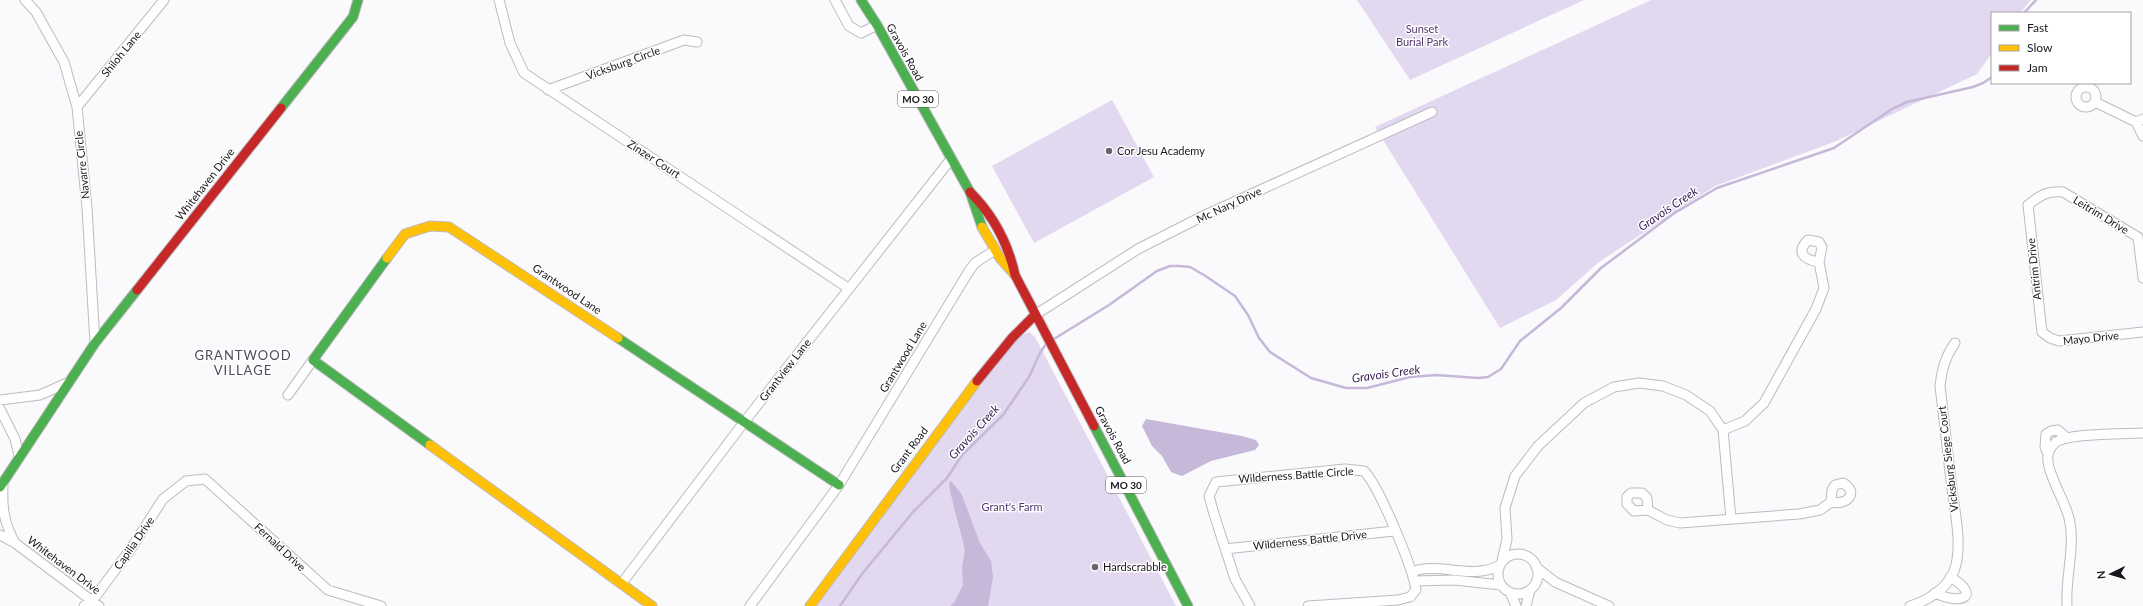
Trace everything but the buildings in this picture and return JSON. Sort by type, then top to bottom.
[{"type":"street","name":"Navarre Circle","points":[[25,0],[36,12],[64,62],[77,107],[87,208],[95,343]]},
{"type":"street","name":"Shiloh Lane","points":[[77,107],[164,0]]},
{"type":"street","name":"Whitehaven Drive","points":[[15,543],[6,527],[2,510],[1,487],[19,455],[95,343],[353,16],[358,0]]},
{"type":"street","name":"Zinzer Court","points":[[499,0],[510,43],[524,73],[848,288]]},
{"type":"street","points":[[836,0],[849,26],[861,32],[877,25]]},
{"type":"street","name":"Gravois Road","points":[[864,2],[970,192],[982,204],[1012,258],[1015,275],[1188,606]]},
{"type":"street","name":"Vicksburg Circle","points":[[548,90],[684,40],[698,42]]},
{"type":"street","points":[[2095,102],[2140,121],[2143,136]]},
{"type":"street","name":"Mc Nary Drive","points":[[1036,315],[1138,249],[1196,219],[1432,112]]},
{"type":"street","name":"Grantview Lane","points":[[622,583],[848,288],[951,159]]},
{"type":"street","name":"Leitrim Drive","points":[[2028,205],[2038,197],[2053,191],[2063,192],[2138,237],[2143,278]]},
{"type":"street","name":"Gravois Road","points":[[970,192],[973,209],[1001,263],[1015,275]]},
{"type":"street","name":"Antrim Drive","points":[[2028,205],[2042,332]]},
{"type":"street","name":"Grantwood Lane","points":[[288,395],[405,234],[420,226],[444,224],[491,252],[839,485]]},
{"type":"street","name":"Grantwood Lane","points":[[750,606],[839,485],[969,271],[975,264],[995,250]]},
{"type":"street","points":[[1723,430],[1745,421],[1764,403],[1816,309],[1824,288],[1819,262]]},
{"type":"street","name":"Grant Road","points":[[810,606],[908,471],[987,368],[1016,332],[1036,315]]},
{"type":"street","name":"Mayo Drive","points":[[2042,332],[2050,338],[2059,341],[2143,332]]},
{"type":"street","name":"Vicksburg Siege Court","points":[[1910,606],[1919,604],[1935,593],[1954,572],[1957,551],[1940,386],[1942,368],[1946,355],[1955,343]]},
{"type":"street","points":[[313,360],[652,606]]},
{"type":"street","points":[[0,400],[40,395],[68,382]]},
{"type":"street","points":[[1516,606],[1510,592],[1501,584],[1498,577],[1507,539],[1505,508],[1515,476],[1538,446],[1584,403],[1614,387],[1639,383],[1655,385],[1686,395],[1710,411],[1723,430],[1731,519]]},
{"type":"street","points":[[0,409],[15,439],[19,455]]},
{"type":"street","points":[[2067,438],[2058,430],[2051,431],[2046,434],[2045,447],[2048,454],[2048,462],[2069,519],[2071,546],[2066,594],[2067,606]]},
{"type":"street","points":[[2048,454],[2056,442],[2067,438],[2143,433]]},
{"type":"street","name":"Wilderness Battle Circle","points":[[1250,606],[1234,579],[1209,496],[1216,482],[1345,469],[1364,471],[1371,478],[1415,581]]},
{"type":"street","name":"Fernald Drive","points":[[186,481],[205,479],[328,590],[381,606]]},
{"type":"street","name":"Capilia Drive","points":[[84,606],[96,603],[163,499],[186,481]]},
{"type":"street","points":[[1648,510],[1667,520],[1680,523],[1799,514],[1820,510],[1831,502]]},
{"type":"street","name":"Wilderness Battle Drive","points":[[1225,549],[1394,531]]},
{"type":"street","name":"Whitehaven Drive","points":[[0,535],[15,543],[96,603]]},
{"type":"street","points":[[1507,539],[1521,554],[1529,558],[1536,567],[1555,582],[1609,606]]},
{"type":"street","points":[[1412,572],[1425,569],[1479,572],[1491,570],[1513,555],[1521,554]]},
{"type":"street","points":[[1526,606],[1531,588],[1537,575],[1536,567]]},
{"type":"street","points":[[1935,593],[1951,603],[1958,604],[1963,602],[1966,597],[1966,590],[1961,583],[1950,577]]},
{"type":"street","points":[[1308,606],[1398,600],[1410,597],[1416,590],[1415,581],[1449,580],[1501,584]]},
{"type":"street","points":[[1510,592],[1522,593],[1531,588],[1555,582]]},
{"type":"green space","name":"Sunset Burial Park","points":[[1357,0],[1584,0],[1410,80]]},
{"type":"green space","points":[[1651,0],[2031,0],[2021,12],[1991,12],[1991,54],[1977,74],[1834,142],[1715,186],[1599,262],[1556,300],[1500,328],[1375,127]]},
{"type":"green space","points":[[1112,100],[1154,177],[1034,243],[992,166]]},
{"type":"green space","name":"Grant's Farm","points":[[1029,332],[1035,337],[1176,606],[816,606],[972,395],[1018,337]]},
{"type":"shaded area","points":[[1146,419],[1242,436],[1256,440],[1259,445],[1255,450],[1211,461],[1182,476],[1171,472],[1162,456],[1152,446],[1142,426]]},
{"type":"shaded area","points":[[951,481],[961,493],[980,543],[991,561],[993,577],[988,606],[950,606],[954,603],[963,585],[962,567],[965,550],[950,491],[949,483]]},
{"type":"waterway","name":"Gravois Creek","points":[[2025,12],[2036,0]]},
{"type":"waterway","name":"Gravois Creek","points":[[1054,339],[1109,305],[1157,271],[1170,266],[1179,266],[1190,267],[1235,296],[1248,315],[1259,338],[1270,352],[1311,378],[1346,388],[1367,388],[1410,377],[1436,375],[1478,378],[1488,377],[1501,369],[1520,341],[1561,308],[1601,268],[1673,214],[1717,188],[1834,148],[1892,109],[1907,102],[1973,87],[1991,78]]},
{"type":"waterway","name":"Gravois Creek","points":[[840,606],[862,574],[913,512],[947,478],[962,455],[1003,415],[1029,377],[1040,353],[1046,344]]},
{"type":"traffic: fast","points":[[281,108],[353,17],[358,0]]},
{"type":"traffic: fast","points":[[861,0],[877,25],[970,192],[982,227]]},
{"type":"traffic: fast","points":[[387,258],[313,360],[430,445]]},
{"type":"traffic: fast","points":[[0,487],[95,343],[137,290]]},
{"type":"traffic: fast","points":[[618,338],[839,485]]},
{"type":"traffic: fast","points":[[1094,426],[1188,606]]},
{"type":"traffic: slow","points":[[387,258],[405,234],[430,226],[449,227],[618,338]]},
{"type":"traffic: slow","points":[[982,227],[1000,258],[1015,275]]},
{"type":"traffic: slow","points":[[810,606],[977,381]]},
{"type":"traffic: slow","points":[[430,445],[652,606]]},
{"type":"traffic: jam","points":[[137,290],[281,108]]},
{"type":"traffic: jam","points":[[970,192],[986,210],[1004,241],[1015,275],[1094,426]]},
{"type":"traffic: jam","points":[[977,381],[1012,338],[1035,315]]},
{"type":"place","name":"Cor Jesu Academy","points":[[1109,151]]},
{"type":"place","name":"Hardscrabble","points":[[1095,567]]},
{"type":"district","name":"GRANTWOOD VILLAGE","points":[[243,362]]}]
